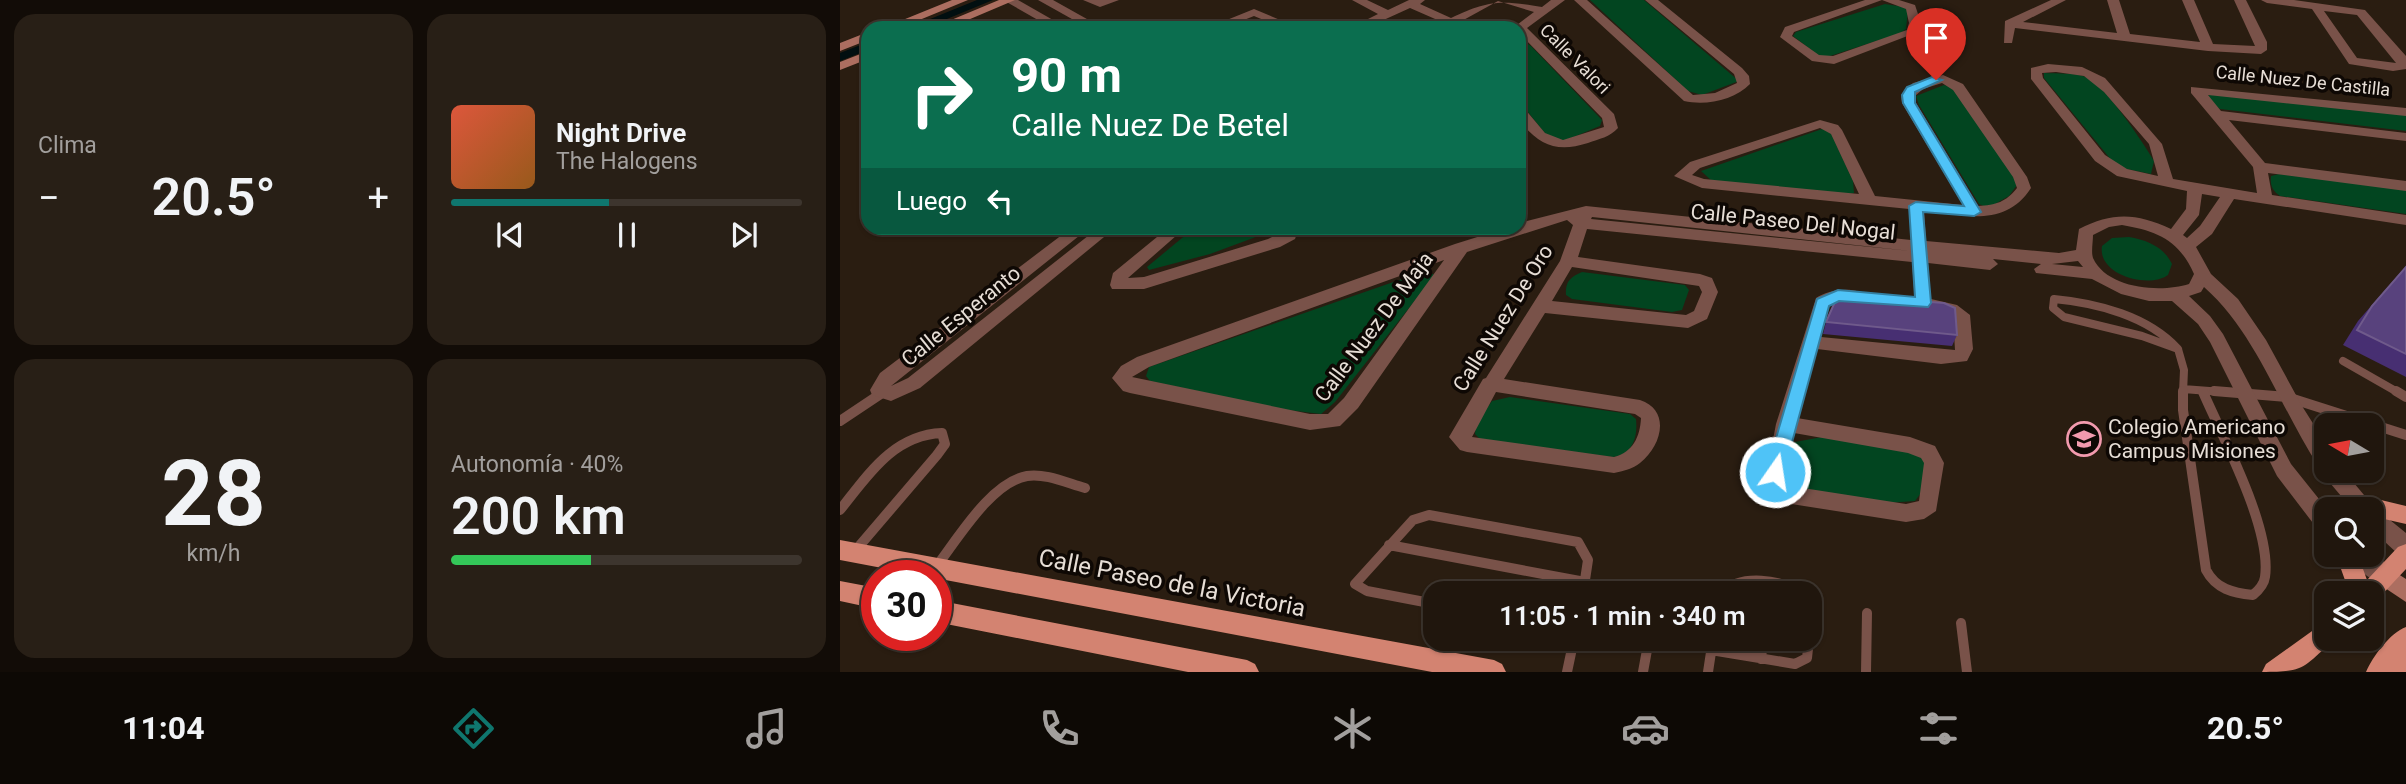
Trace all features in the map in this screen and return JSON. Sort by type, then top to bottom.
[{"type":"main road","points":[[906,21],[962,0]]},
{"type":"main road","points":[[956,21],[1009,0]]},
{"type":"main road","points":[[840,47],[861,39]]},
{"type":"main road","points":[[840,66],[861,58]]},
{"type":"main road","points":[[2384,512],[2406,515]]},
{"type":"main road","name":"Calle Paseo de la Victoria","points":[[845,554],[887,560]]},
{"type":"main road","points":[[2383,581],[2406,554]]},
{"type":"main road","name":"Calle Paseo de la Victoria","points":[[952,570],[1494,672]]},
{"type":"main road","points":[[2387,577],[2406,592]]},
{"type":"main road","points":[[840,592],[861,596]]},
{"type":"main road","points":[[952,614],[1247,672]]},
{"type":"main road","points":[[2379,672],[2406,638]]},
{"type":"main road","points":[[2274,672],[2314,642]]},
{"type":"main road","points":[[2379,672],[2406,663]]},
{"type":"street","points":[[1009,0],[1048,21]]},
{"type":"street","points":[[1044,0],[1084,21]]},
{"type":"street","points":[[1089,0],[1100,4],[1112,0]]},
{"type":"street","points":[[1358,0],[1405,7],[1433,21]]},
{"type":"street","points":[[1453,21],[1493,0]]},
{"type":"street","name":"Calle Valori","points":[[1503,0],[1552,5]]},
{"type":"street","name":"Calle Valori","points":[[1534,0],[1552,5]]},
{"type":"street","points":[[1580,0],[1689,98],[1700,100],[1733,91],[1744,84],[1744,76],[1651,0]]},
{"type":"street","points":[[1875,0],[1789,30],[1786,37],[1816,58],[1834,60],[1912,32],[1912,7],[1887,0]]},
{"type":"street","points":[[2009,24],[2060,0]]},
{"type":"street","points":[[2113,0],[2124,37]]},
{"type":"street","points":[[2188,0],[2208,47]]},
{"type":"street","points":[[2009,24],[2208,47],[2261,50],[2261,42],[2240,0]]},
{"type":"street","points":[[2267,0],[2316,7],[2365,14],[2402,60],[2403,66],[2353,61],[2316,7]]},
{"type":"street","points":[[1526,23],[1552,5]]},
{"type":"street","points":[[1372,21],[1405,7]]},
{"type":"street","points":[[1231,21],[1254,12],[1276,21]]},
{"type":"street","points":[[2008,40],[2009,24]]},
{"type":"street","name":"Calle Valori","points":[[1526,35],[1609,117],[1611,128],[1569,146],[1560,146],[1544,140],[1526,119]]},
{"type":"street","points":[[2166,182],[2162,159],[2155,142],[2096,77],[2077,71],[2045,69],[2035,72],[2037,79],[2106,164],[2122,173],[2194,188],[2229,194],[2406,220]]},
{"type":"street","points":[[1870,201],[1837,133],[1833,128],[1820,124],[1695,165],[1681,176],[1702,183],[1916,206],[1974,212],[1998,210],[2015,201],[2024,188],[2011,161],[1958,87],[1943,79],[1911,90],[1908,95],[1909,103],[1974,212]]},
{"type":"street","name":"Calle Nuez De Castilla","points":[[2406,112],[2196,90],[2216,114],[2406,137]]},
{"type":"street","points":[[2216,114],[2239,137],[2260,167],[2265,198]]},
{"type":"street","points":[[2260,167],[2406,186]]},
{"type":"street","points":[[2180,241],[2192,215],[2196,197],[2194,188]]},
{"type":"street","points":[[2180,241],[2206,230],[2229,194]]},
{"type":"street","points":[[1810,342],[1941,357],[1961,356],[1964,349],[1961,315],[1951,309],[1917,303],[1919,251],[1916,206]]},
{"type":"street","name":"Calle Paseo Del Nogal","points":[[1526,230],[1578,216],[1919,251],[2099,274]]},
{"type":"street","name":"Calle Nuez De Oro","points":[[1489,384],[1640,407],[1651,415],[1651,421],[1640,453],[1626,464],[1614,465],[1467,444],[1460,440],[1460,432],[1489,384],[1568,261],[1578,216]]},
{"type":"street","points":[[2106,222],[2139,223],[2180,241],[2201,266],[2202,276],[2196,287],[2178,296],[2141,295],[2119,286],[2099,274],[2083,254],[2081,243],[2085,233],[2106,222]]},
{"type":"street","name":"Calle Esperanto","points":[[1072,235],[886,378],[879,387],[882,393],[891,394],[906,389],[1098,235]]},
{"type":"street","points":[[1169,235],[1119,277],[1118,285],[1144,283],[1274,243],[1289,235]]},
{"type":"street","name":"Calle Paseo Del Nogal","points":[[1123,374],[1143,362],[1461,248],[1509,235]]},
{"type":"street","name":"Calle Nuez De Maja","points":[[1123,374],[1122,382],[1130,386],[1310,422],[1333,421],[1351,402],[1461,248]]},
{"type":"street","name":"Calle Paseo Del Nogal","points":[[1919,251],[2043,258],[2083,254]]},
{"type":"street","points":[[1539,306],[1688,322],[1701,315],[1710,292],[1706,282],[1700,280],[1568,261]]},
{"type":"street","points":[[2202,276],[2245,317],[2260,340],[2287,397],[2314,441]]},
{"type":"street","points":[[1786,424],[1910,445],[1928,453],[1934,463],[1929,505],[1924,510],[1906,513],[1785,494],[1774,486],[1786,424],[1822,302],[1838,296],[1874,299]]},
{"type":"street","points":[[2178,296],[2204,320],[2217,339],[2284,470],[2314,509]]},
{"type":"street","points":[[950,328],[972,336]]},
{"type":"street","points":[[2342,483],[2354,497]]},
{"type":"street","points":[[2384,527],[2406,547]]},
{"type":"street","points":[[2375,567],[2387,577]]},
{"type":"lane","points":[[2178,349],[2143,335],[2064,317],[2053,308],[2054,299],[2085,302],[2134,320],[2166,336],[2178,349],[2184,369],[2183,410],[2206,570],[2210,579],[2219,587],[2253,595],[2260,590],[2266,577],[2258,528],[2203,392]]},
{"type":"lane","points":[[2343,361],[2406,397]]},
{"type":"lane","points":[[2183,389],[2245,396],[2287,397],[2406,435]]},
{"type":"lane","points":[[840,421],[882,393]]},
{"type":"lane","points":[[840,510],[902,443],[923,433],[942,433],[945,444],[937,455],[845,554]]},
{"type":"lane","points":[[942,560],[991,499],[1013,481],[1027,476],[1085,488]]},
{"type":"lane","points":[[1423,602],[1359,589],[1356,579],[1413,520],[1429,515],[1578,542],[1586,550],[1589,560],[1585,581]]},
{"type":"lane","points":[[1389,545],[1552,581]]},
{"type":"lane","points":[[1866,672],[1867,613]]},
{"type":"lane","points":[[1961,623],[1967,672]]},
{"type":"lane","points":[[1567,672],[1571,651]]},
{"type":"lane","points":[[1643,672],[1647,651]]},
{"type":"lane","points":[[1708,672],[1711,651]]},
{"type":"lane","points":[[1735,651],[1761,659],[1801,663],[1807,658],[1808,651]]},
{"type":"lane","points":[[1761,651],[1761,659]]},
{"type":"green space","points":[[1590,0],[1644,0],[1739,81],[1702,95],[1688,91]]},
{"type":"green space","points":[[1885,4],[1904,7],[1908,11],[1906,29],[1901,33],[1827,57],[1818,55],[1793,36],[1796,32]]},
{"type":"green space","points":[[1526,43],[1602,120],[1600,126],[1564,141],[1548,137],[1526,110]]},
{"type":"green space","points":[[2044,73],[2077,75],[2096,83],[2124,116],[2149,152],[2154,161],[2151,174],[2117,167],[2044,78]]},
{"type":"green space","points":[[1944,85],[1955,89],[2010,170],[2017,185],[2009,196],[1988,208],[1979,204],[1919,105],[1916,96]]},
{"type":"green space","points":[[2208,94],[2406,115],[2406,131],[2220,109],[2211,102]]},
{"type":"green space","points":[[1822,129],[1830,131],[1853,181],[1854,193],[1841,195],[1712,181],[1701,171]]},
{"type":"green space","points":[[2279,174],[2406,189],[2406,214],[2280,196],[2273,189],[2271,182],[2271,176]]},
{"type":"green space","points":[[1186,235],[1261,235],[1210,254],[1149,270],[1147,267]]},
{"type":"green space","points":[[2129,237],[2148,242],[2160,249],[2172,264],[2168,275],[2160,279],[2137,280],[2116,272],[2108,265],[2102,246],[2112,238]]},
{"type":"green space","points":[[1425,271],[1435,275],[1335,402],[1321,414],[1280,409],[1150,381],[1146,376],[1149,367]]},
{"type":"green space","points":[[1582,272],[1685,285],[1689,290],[1682,310],[1672,312],[1572,299],[1566,295],[1567,283]]},
{"type":"green space","points":[[1510,397],[1630,414],[1636,419],[1635,439],[1625,453],[1613,457],[1481,440],[1475,434],[1476,424],[1492,401]]},
{"type":"green space","points":[[1822,437],[1913,452],[1928,458],[1921,493],[1915,501],[1887,503],[1793,488],[1786,482],[1788,461],[1795,442]]},
{"type":"building","points":[[2406,267],[2406,354],[2357,330],[2372,306]]},
{"type":"building","points":[[1838,295],[1944,303],[1955,308],[1957,335],[1826,322]]},
{"type":"waterway","points":[[932,21],[987,0]]},
{"type":"waterway","points":[[840,57],[861,49]]},
{"type":"place","name":"Colegio Americano Campus Misiones","points":[[2084,439]]},
{"type":"route","points":[[1775,472],[1786,424],[1822,302],[1831,296],[1838,296],[1923,303],[1916,206],[1974,212],[1909,103],[1908,95],[1911,90],[1936,80]]}]
